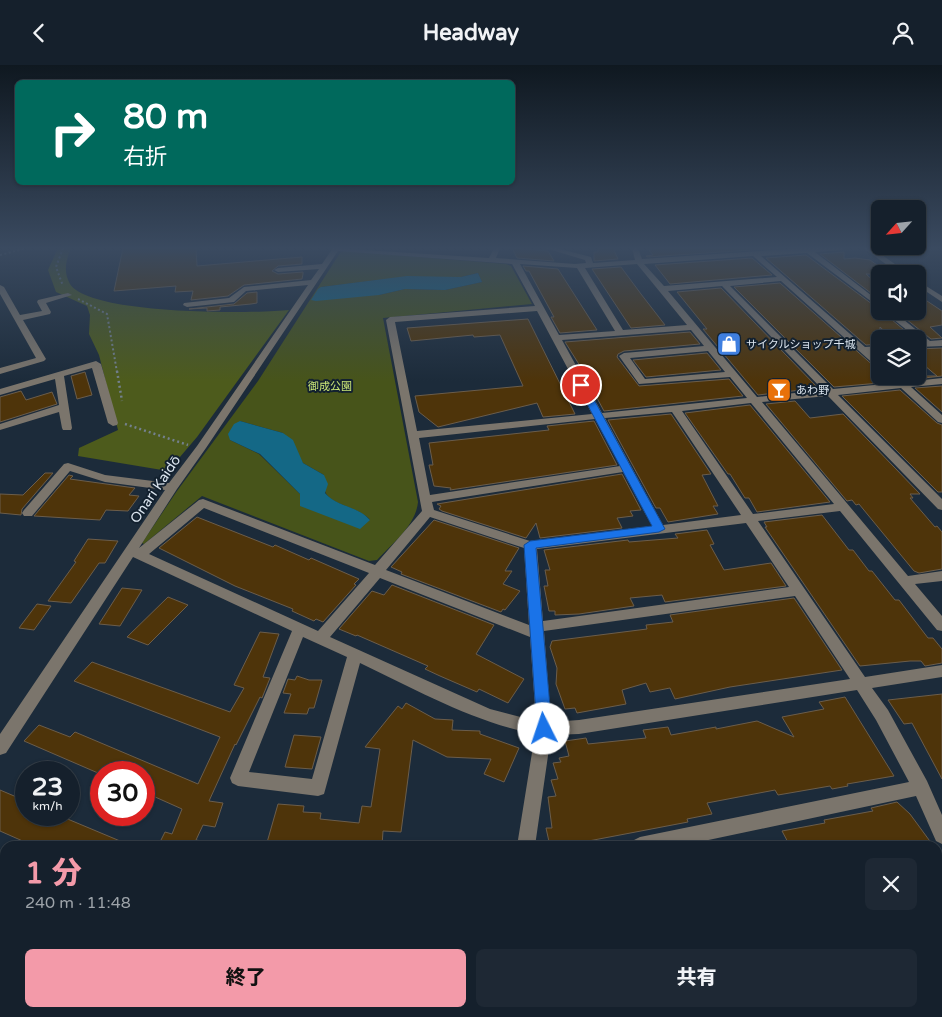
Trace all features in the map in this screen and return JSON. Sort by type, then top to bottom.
[{"type":"street","points":[[0,371],[41,359],[3,292]]},
{"type":"street","points":[[187,305],[231,300],[240,292]]},
{"type":"street","name":"Onari Kaidō","points":[[0,748],[135,553],[172,487],[201,449],[307,292]]},
{"type":"street","points":[[532,292],[659,529]]},
{"type":"street","points":[[596,292],[621,333]]},
{"type":"street","points":[[664,292],[942,626]]},
{"type":"street","points":[[732,292],[942,505]]},
{"type":"street","points":[[798,292],[871,357]]},
{"type":"street","points":[[931,292],[942,300]]},
{"type":"street","points":[[18,319],[47,312],[41,302],[68,295]]},
{"type":"street","points":[[321,638],[428,512],[390,320],[540,308]]},
{"type":"street","points":[[898,320],[928,344],[942,343]]},
{"type":"street","points":[[556,338],[692,327]]},
{"type":"street","points":[[710,348],[624,356],[642,382],[732,374]]},
{"type":"street","points":[[864,350],[871,350]]},
{"type":"street","points":[[0,392],[96,364],[113,423]]},
{"type":"street","points":[[58,374],[67,427]]},
{"type":"street","points":[[926,383],[942,381]]},
{"type":"street","points":[[414,435],[902,385],[942,420]]},
{"type":"street","points":[[0,427],[64,407]]},
{"type":"street","points":[[675,408],[882,715],[921,787],[942,835]]},
{"type":"street","points":[[28,513],[68,466],[81,473],[96,477],[172,487]]},
{"type":"street","points":[[426,499],[626,468]]},
{"type":"street","points":[[798,591],[537,630],[376,572],[202,503],[135,553],[486,715],[512,723],[544,729],[579,727],[942,671]]},
{"type":"street","points":[[428,512],[530,545],[842,507]]},
{"type":"street","points":[[527,841],[544,729],[530,545]]},
{"type":"street","points":[[905,581],[942,576]]},
{"type":"street","points":[[300,628],[238,778],[318,788],[355,653]]},
{"type":"street","points":[[664,841],[921,787]]},
{"type":"path","points":[[68,295],[97,307],[107,314],[122,403]]},
{"type":"path","points":[[124,417],[126,425],[201,449]]},
{"type":"green space","points":[[57,292],[81,292],[107,302],[173,310],[242,312],[289,310],[197,437],[168,471],[78,456],[79,448],[118,430],[99,355],[89,334],[90,315],[87,306]]},
{"type":"green space","name":"御成公園","points":[[315,292],[360,292],[379,295],[390,292],[526,292],[532,304],[383,318],[418,502],[413,519],[396,541],[377,560],[369,561],[202,496],[144,544],[142,543],[177,491],[258,381]],"holes":[[[240,421],[283,433],[303,463],[324,475],[325,491],[328,496],[370,520],[300,494],[259,454],[230,440]]]},
{"type":"water","points":[[316,292],[390,292],[379,295],[311,300]]},
{"type":"water","points":[[240,421],[283,433],[293,440],[303,463],[324,475],[328,484],[325,493],[335,501],[365,515],[370,520],[360,529],[300,506],[300,494],[260,454],[230,440],[228,434],[234,424]]},
{"type":"building","points":[[193,292],[233,292],[228,296],[191,300]]},
{"type":"building","points":[[257,292],[257,303],[220,307],[220,310],[207,311],[207,308],[189,309],[234,304],[247,293]]},
{"type":"building","points":[[541,292],[573,292],[597,330],[560,333],[551,317],[554,317]]},
{"type":"building","points":[[607,292],[640,292],[665,325],[631,328]]},
{"type":"building","points":[[677,292],[725,292],[818,388],[758,395],[703,329],[707,329]]},
{"type":"building","points":[[739,292],[791,292],[871,364],[871,384],[834,387]]},
{"type":"building","points":[[806,292],[856,292],[871,303],[871,320],[892,320],[904,330],[883,330],[880,327],[880,330],[871,330],[871,345],[866,345]]},
{"type":"building","points":[[926,300],[942,311],[942,325],[930,327],[942,338],[931,339],[926,335],[926,330],[920,330],[907,320],[926,320]]},
{"type":"building","points":[[528,319],[575,414],[543,417],[537,403],[438,427],[419,412],[415,396],[523,386],[500,335],[474,337],[473,335],[411,341],[407,328]]},
{"type":"building","points":[[690,332],[700,344],[624,351],[618,354],[617,357],[639,386],[729,379],[743,396],[604,411],[590,385],[592,385],[565,342]]},
{"type":"building","points":[[942,348],[942,376],[926,378],[926,376],[937,376],[926,367],[926,349]]},
{"type":"building","points":[[707,353],[721,370],[646,377],[633,360]]},
{"type":"building","points":[[85,372],[92,395],[77,399],[71,376]]},
{"type":"building","points":[[942,386],[942,412],[915,388]]},
{"type":"building","points":[[900,390],[937,423],[942,425],[942,492],[938,492],[842,396]]},
{"type":"building","points":[[21,391],[26,400],[52,392],[57,404],[0,422],[0,397]]},
{"type":"building","points":[[795,401],[810,418],[843,414],[920,494],[910,494],[913,498],[910,498],[935,527],[937,526],[942,532],[942,569],[919,573],[914,571],[859,504],[856,505],[852,500],[847,501],[766,404]]},
{"type":"building","points":[[750,405],[830,502],[757,512],[749,498],[745,498],[730,474],[728,474],[685,413]]},
{"type":"building","points":[[671,414],[711,474],[702,475],[718,506],[713,506],[718,514],[668,522],[660,508],[656,508],[608,420]]},
{"type":"building","points":[[594,421],[617,465],[450,490],[451,488],[434,486],[429,465],[433,465],[429,443],[549,430],[547,426]]},
{"type":"building","points":[[45,473],[53,473],[22,509],[21,515],[0,513],[0,494],[23,495]]},
{"type":"building","points":[[622,474],[641,510],[630,511],[633,516],[617,518],[622,528],[540,538],[536,523],[526,538],[442,511],[439,509],[441,506],[437,504]]},
{"type":"building","points":[[69,475],[73,476],[70,479],[135,488],[129,495],[139,496],[128,511],[106,510],[100,520],[34,516]]},
{"type":"building","points":[[822,515],[849,550],[853,550],[895,600],[899,600],[928,638],[933,638],[942,649],[942,663],[925,666],[921,661],[910,661],[860,666],[765,527],[767,527],[764,522]]},
{"type":"building","points":[[197,517],[273,547],[275,545],[309,560],[311,558],[359,579],[354,584],[356,585],[323,622],[316,619],[314,621],[292,611],[293,609],[235,586],[159,548]]},
{"type":"building","points":[[434,520],[519,548],[505,571],[512,571],[503,584],[520,591],[505,610],[503,609],[501,612],[401,574],[402,572],[391,567]]},
{"type":"building","points":[[707,530],[714,544],[710,545],[724,570],[771,563],[786,586],[665,602],[662,595],[630,598],[634,606],[579,614],[555,615],[555,611],[549,611],[544,586],[548,586],[545,570],[550,570],[544,550],[628,540],[629,542],[678,538],[675,534]]},
{"type":"building","points":[[88,539],[118,541],[105,563],[99,563],[71,603],[48,601],[76,562],[74,561]]},
{"type":"building","points":[[392,585],[494,625],[476,654],[524,679],[508,703],[479,689],[477,692],[440,676],[425,669],[428,666],[339,629],[372,591],[384,595]]},
{"type":"building","points":[[122,588],[142,590],[120,626],[99,624]]},
{"type":"building","points":[[168,597],[188,605],[148,645],[127,637]]},
{"type":"building","points":[[794,598],[842,670],[730,687],[675,699],[670,688],[650,692],[646,683],[622,690],[626,704],[577,713],[575,708],[565,709],[556,684],[557,668],[550,647],[552,641],[647,629],[646,625],[673,622],[670,615]]},
{"type":"building","points":[[37,604],[51,606],[34,630],[19,628]]},
{"type":"building","points":[[260,632],[279,634],[263,677],[270,678],[262,698],[260,697],[235,744],[209,801],[223,803],[215,827],[203,825],[196,840],[202,841],[160,841],[165,832],[172,834],[182,809],[155,797],[155,766],[198,784],[220,737],[74,681],[92,662],[230,712],[244,688],[234,685]]},
{"type":"building","points":[[297,676],[309,680],[322,680],[314,708],[309,708],[307,714],[284,713],[291,694],[283,693],[288,679],[295,680]]},
{"type":"building","points":[[942,694],[942,779],[912,723],[904,724],[888,700]]},
{"type":"building","points":[[845,697],[894,776],[847,784],[848,786],[832,789],[830,786],[778,795],[775,790],[707,803],[712,814],[687,819],[688,822],[588,841],[549,841],[546,828],[552,828],[548,797],[556,796],[551,780],[558,779],[553,763],[561,762],[559,758],[569,756],[565,741],[586,738],[588,744],[646,738],[643,730],[668,727],[671,735],[757,721],[794,737],[782,717],[824,709],[819,702]]},
{"type":"building","points":[[406,703],[435,719],[453,720],[452,730],[480,731],[480,734],[519,748],[504,782],[484,774],[491,759],[447,757],[413,740],[401,832],[383,831],[382,841],[267,841],[278,804],[304,806],[303,812],[321,813],[320,819],[359,823],[362,806],[371,807],[380,749],[365,747],[398,706],[402,709]]},
{"type":"building","points":[[39,725],[70,737],[75,732],[144,761],[90,761],[90,770],[80,765],[80,761],[70,761],[24,741]]},
{"type":"building","points":[[294,735],[321,737],[312,769],[285,767]]},
{"type":"building","points":[[0,790],[15,796],[15,826],[80,826],[80,824],[120,841],[23,841],[0,831]]},
{"type":"building","points":[[897,802],[910,814],[930,841],[787,841],[782,831],[825,823],[824,820],[873,811],[871,808]]},
{"type":"place","name":"サイクルショップ千城","points":[[729,344]]},
{"type":"place","name":"あわ野","points":[[779,390]]},
{"type":"route","points":[[544,729],[530,545],[659,529],[581,385]]}]
